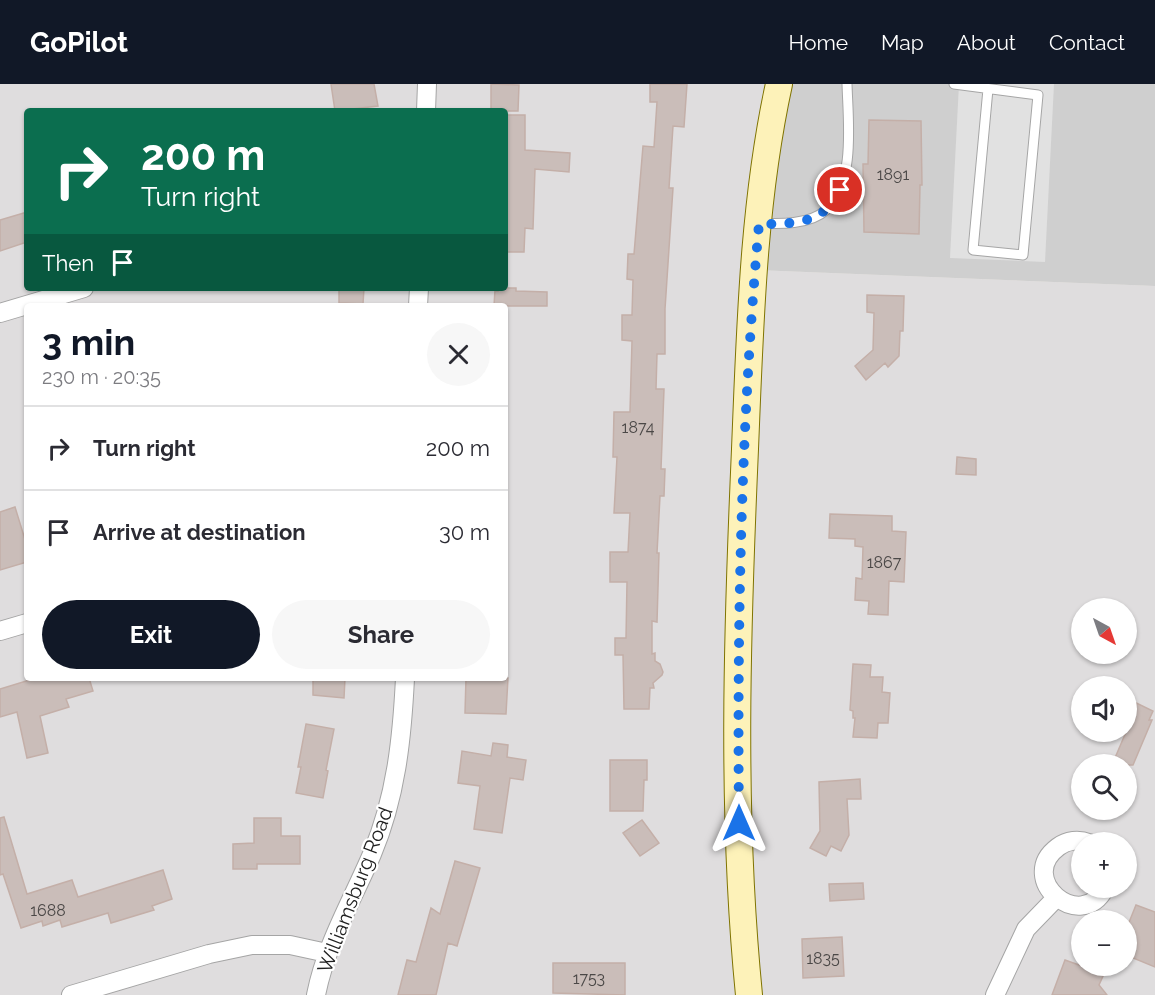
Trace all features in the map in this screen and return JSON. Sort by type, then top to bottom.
[{"type":"main road","points":[[749,995],[743,934],[739,834],[740,568],[747,407],[759,224],[765,166],[779,84]]},
{"type":"street","points":[[426,108],[427,84]]},
{"type":"street","points":[[34,303],[74,291]]},
{"type":"street","points":[[0,313],[24,306]]},
{"type":"street","points":[[0,631],[24,624]]},
{"type":"street","name":"Williamsburg Road","points":[[316,995],[327,953],[340,920],[372,855],[394,789],[400,753],[405,681]]},
{"type":"street","points":[[1071,842],[1062,844],[1047,859],[1044,869],[1049,890],[1056,898],[1076,906],[1097,898]]},
{"type":"street","points":[[995,995],[1026,929],[1056,898]]},
{"type":"street","points":[[71,995],[209,954],[252,945],[290,945],[327,953]]},
{"type":"lane","points":[[759,224],[782,224],[804,220],[826,211],[840,190],[849,150],[847,84]]},
{"type":"lane","points":[[954,84],[1038,95],[1023,255],[973,250],[988,89]]},
{"type":"shaded area","points":[[0,84],[779,84],[755,270],[1155,286],[1155,995],[0,995]]},
{"type":"shaded area","points":[[779,84],[1155,84],[1155,286],[755,270]]},
{"type":"shaded area","points":[[959,84],[1054,84],[1045,262],[950,258]]},
{"type":"building","points":[[331,84],[374,84],[378,106],[335,108]]},
{"type":"building","points":[[491,84],[519,85],[518,111],[508,111],[508,108],[491,108]]},
{"type":"building","points":[[650,84],[687,84],[684,127],[673,126],[669,188],[673,188],[665,309],[665,354],[657,354],[656,389],[664,389],[661,469],[665,469],[664,496],[660,496],[657,622],[652,621],[652,654],[655,653],[655,661],[660,664],[663,672],[653,683],[654,688],[650,688],[649,709],[624,709],[623,655],[615,655],[615,638],[626,638],[627,582],[610,582],[610,552],[628,552],[630,513],[614,513],[617,457],[613,457],[614,412],[630,412],[632,341],[622,340],[622,315],[632,315],[633,280],[627,279],[628,254],[634,254],[643,146],[654,147],[657,102],[650,102]]},
{"type":"building","points":[[508,115],[525,115],[525,150],[570,153],[569,172],[535,169],[533,229],[525,228],[524,252],[508,252]]},
{"type":"building","points":[[869,120],[921,121],[922,185],[920,185],[919,234],[864,232],[863,164],[868,164]]},
{"type":"building","points":[[24,213],[24,243],[0,251],[0,220]]},
{"type":"building","points":[[508,288],[516,288],[516,291],[547,292],[547,306],[508,306],[508,303],[494,303],[495,291],[508,291]]},
{"type":"building","points":[[339,291],[364,291],[363,303],[339,303]]},
{"type":"building","points":[[867,295],[904,296],[903,331],[900,331],[899,356],[888,367],[885,363],[866,380],[855,366],[873,350],[874,313],[867,312]]},
{"type":"building","points":[[957,457],[976,459],[976,475],[956,474]]},
{"type":"building","points":[[15,507],[24,536],[24,563],[0,570],[0,512]]},
{"type":"building","points":[[830,514],[892,516],[892,531],[906,532],[904,582],[889,581],[888,615],[868,614],[869,601],[855,600],[856,578],[862,579],[863,547],[855,546],[855,539],[829,538]]},
{"type":"building","points":[[853,664],[871,665],[870,677],[883,677],[882,692],[890,693],[888,723],[878,723],[877,738],[853,737],[855,718],[853,718],[853,711],[850,710]]},
{"type":"building","points":[[26,681],[90,681],[93,691],[66,699],[69,707],[40,716],[48,753],[27,758],[17,712],[0,717],[0,689]]},
{"type":"building","points":[[313,681],[345,681],[344,698],[313,695]]},
{"type":"building","points":[[466,681],[508,681],[506,714],[465,713]]},
{"type":"building","points":[[1137,703],[1153,711],[1149,720],[1152,720],[1137,756],[1117,754],[1122,742],[1137,742]]},
{"type":"building","points":[[306,724],[334,729],[323,798],[296,793]]},
{"type":"building","points":[[493,743],[508,745],[507,757],[526,760],[523,780],[510,778],[502,833],[474,829],[480,786],[458,783],[462,751],[491,756]]},
{"type":"building","points":[[610,760],[647,760],[643,811],[610,811]]},
{"type":"building","points":[[860,779],[861,799],[847,799],[849,835],[841,851],[831,846],[826,856],[810,848],[820,831],[819,782]]},
{"type":"building","points":[[4,817],[27,894],[72,880],[78,897],[163,870],[172,899],[152,906],[154,910],[111,923],[108,913],[62,927],[60,920],[43,926],[42,921],[21,928],[3,874],[0,875],[0,818]]},
{"type":"building","points":[[254,818],[281,818],[281,836],[300,836],[300,864],[257,864],[257,869],[233,869],[233,844],[254,843]]},
{"type":"building","points":[[642,820],[659,843],[640,856],[623,833]]},
{"type":"building","points":[[455,861],[480,868],[457,946],[448,943],[436,995],[398,995],[407,960],[416,962],[431,908],[440,914]]},
{"type":"building","points":[[863,883],[864,899],[830,901],[829,884]]},
{"type":"building","points":[[1136,905],[1155,912],[1155,967],[1137,960],[1137,910],[1134,910]]},
{"type":"building","points":[[842,937],[844,976],[803,978],[802,939]]},
{"type":"building","points":[[1065,960],[1071,962],[1071,976],[1103,976],[1099,985],[1107,995],[1052,995]]},
{"type":"building","points":[[553,963],[625,963],[625,995],[553,993]]},
{"type":"route","points":[[739,823],[740,568],[754,270],[759,224],[782,224],[804,220],[826,211],[840,190]]}]
